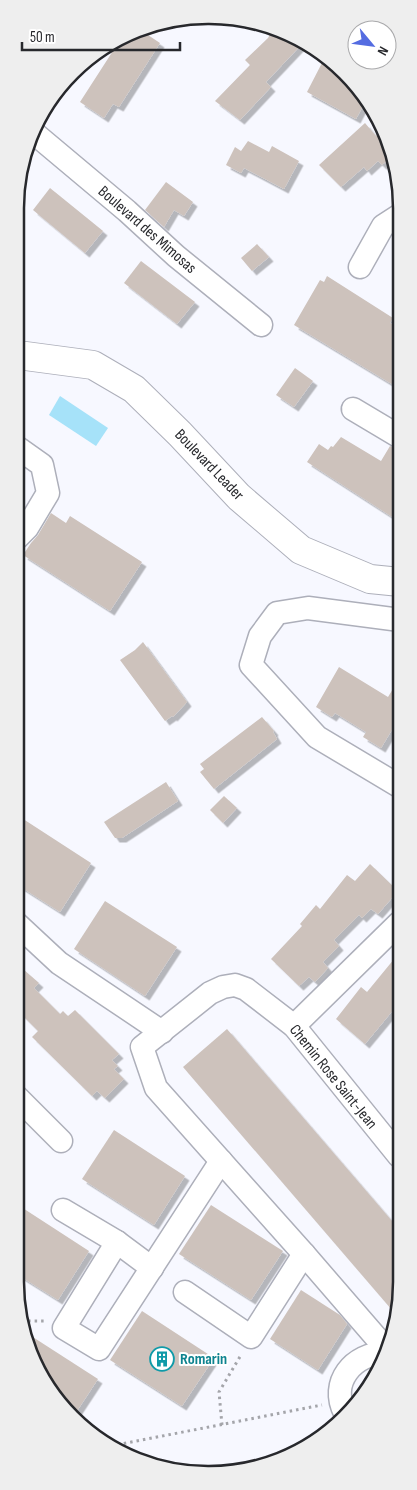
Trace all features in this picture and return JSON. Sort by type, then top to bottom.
[{"type":"street","name":"Boulevard des Mimosas","points":[[39,137],[128,211],[176,256],[261,325]]},
{"type":"street","points":[[360,268],[383,226],[393,220]]},
{"type":"street","name":"Boulevard Leader","points":[[24,356],[93,365],[134,389],[180,434],[239,497],[301,550],[370,579],[393,581]]},
{"type":"street","points":[[354,409],[393,433]]},
{"type":"street","points":[[24,452],[42,465],[48,493],[24,531]]},
{"type":"street","points":[[393,619],[308,608],[276,613],[260,636],[251,665],[318,737],[393,782]]},
{"type":"street","points":[[294,1026],[393,929]]},
{"type":"street","points":[[24,930],[59,963],[162,1032],[142,1046],[156,1088],[304,1254],[381,1346]]},
{"type":"street","name":"Chemin Rose Saint-Jean","points":[[162,1032],[210,993],[223,987],[234,985],[246,990],[294,1026],[393,1149]]},
{"type":"street","points":[[24,1104],[61,1141]]},
{"type":"street","points":[[118,1242],[64,1328],[99,1349],[221,1161]]},
{"type":"street","points":[[63,1210],[118,1242],[152,1268]]},
{"type":"street","points":[[185,1292],[251,1337],[304,1254]]},
{"type":"street","points":[[343,1408],[340,1393],[343,1379],[351,1367],[362,1358],[379,1352]]},
{"type":"path","points":[[222,1425],[219,1392],[251,1337]]},
{"type":"path","points":[[122,1444],[222,1425],[342,1408]]},
{"type":"water","points":[[60,396],[108,428],[96,446],[49,415]]},
{"type":"building","points":[[147,35],[160,43],[119,107],[113,104],[104,118],[80,102],[113,51]]},
{"type":"building","points":[[270,35],[299,48],[266,82],[271,87],[240,120],[215,101],[250,65],[245,60]]},
{"type":"building","points":[[322,63],[339,78],[362,107],[356,119],[307,92]]},
{"type":"building","points":[[365,123],[376,136],[377,135],[387,161],[382,165],[378,161],[367,171],[364,167],[341,187],[319,165]]},
{"type":"building","points":[[248,141],[269,152],[272,146],[299,161],[284,189],[244,168],[241,173],[226,165],[235,147],[241,151]]},
{"type":"building","points":[[166,182],[193,202],[184,216],[174,210],[164,227],[145,210]]},
{"type":"building","points":[[50,188],[103,231],[85,253],[33,210]]},
{"type":"building","points":[[257,244],[269,257],[252,271],[241,258]]},
{"type":"building","points":[[141,261],[195,302],[177,324],[124,283]]},
{"type":"building","points":[[327,276],[393,318],[390,323],[393,325],[393,385],[294,325],[320,280],[324,282]]},
{"type":"building","points":[[295,368],[313,381],[294,407],[276,395]]},
{"type":"building","points":[[341,437],[381,461],[390,446],[393,447],[393,517],[307,462],[319,444],[328,450],[331,446],[333,447]]},
{"type":"building","points":[[51,513],[66,523],[70,516],[142,562],[110,611],[24,556]]},
{"type":"building","points":[[143,642],[187,702],[173,717],[165,721],[120,660]]},
{"type":"building","points":[[339,667],[388,697],[393,689],[393,728],[381,748],[363,737],[366,732],[335,713],[332,717],[316,707]]},
{"type":"building","points":[[262,717],[274,731],[277,739],[214,789],[200,772],[204,769],[200,764]]},
{"type":"building","points":[[166,782],[178,801],[122,838],[115,838],[104,822]]},
{"type":"building","points":[[224,796],[237,808],[223,823],[210,810]]},
{"type":"building","points":[[24,820],[91,863],[60,912],[24,889]]},
{"type":"building","points":[[370,864],[393,886],[393,897],[378,914],[371,909],[362,918],[359,915],[334,940],[339,946],[323,962],[328,968],[315,982],[309,977],[299,986],[271,959],[302,926],[300,924],[316,905],[320,909],[347,875],[355,881]]},
{"type":"building","points":[[105,901],[177,947],[145,996],[74,949]]},
{"type":"building","points":[[393,960],[393,1010],[365,1044],[336,1019],[361,987],[367,992]]},
{"type":"building","points":[[24,970],[39,983],[34,988],[60,1014],[63,1011],[68,1016],[75,1010],[119,1054],[112,1060],[118,1066],[114,1069],[124,1079],[105,1098],[97,1091],[92,1096],[32,1037],[38,1031],[24,1017]]},
{"type":"building","points":[[227,1029],[393,1222],[391,1309],[183,1067]]},
{"type":"building","points":[[114,1130],[185,1176],[154,1225],[82,1179]]},
{"type":"building","points":[[211,1205],[283,1251],[251,1300],[179,1254]]},
{"type":"building","points":[[24,1209],[89,1251],[58,1300],[24,1279]]},
{"type":"building","points":[[301,1290],[340,1315],[347,1324],[318,1370],[270,1339]]},
{"type":"building","name":"Romarin","points":[[142,1311],[214,1358],[182,1406],[110,1360]]},
{"type":"building","points":[[33,1337],[98,1379],[77,1411],[62,1394],[49,1374]]},
{"type":"place","name":"Romarin","points":[[162,1359]]}]
